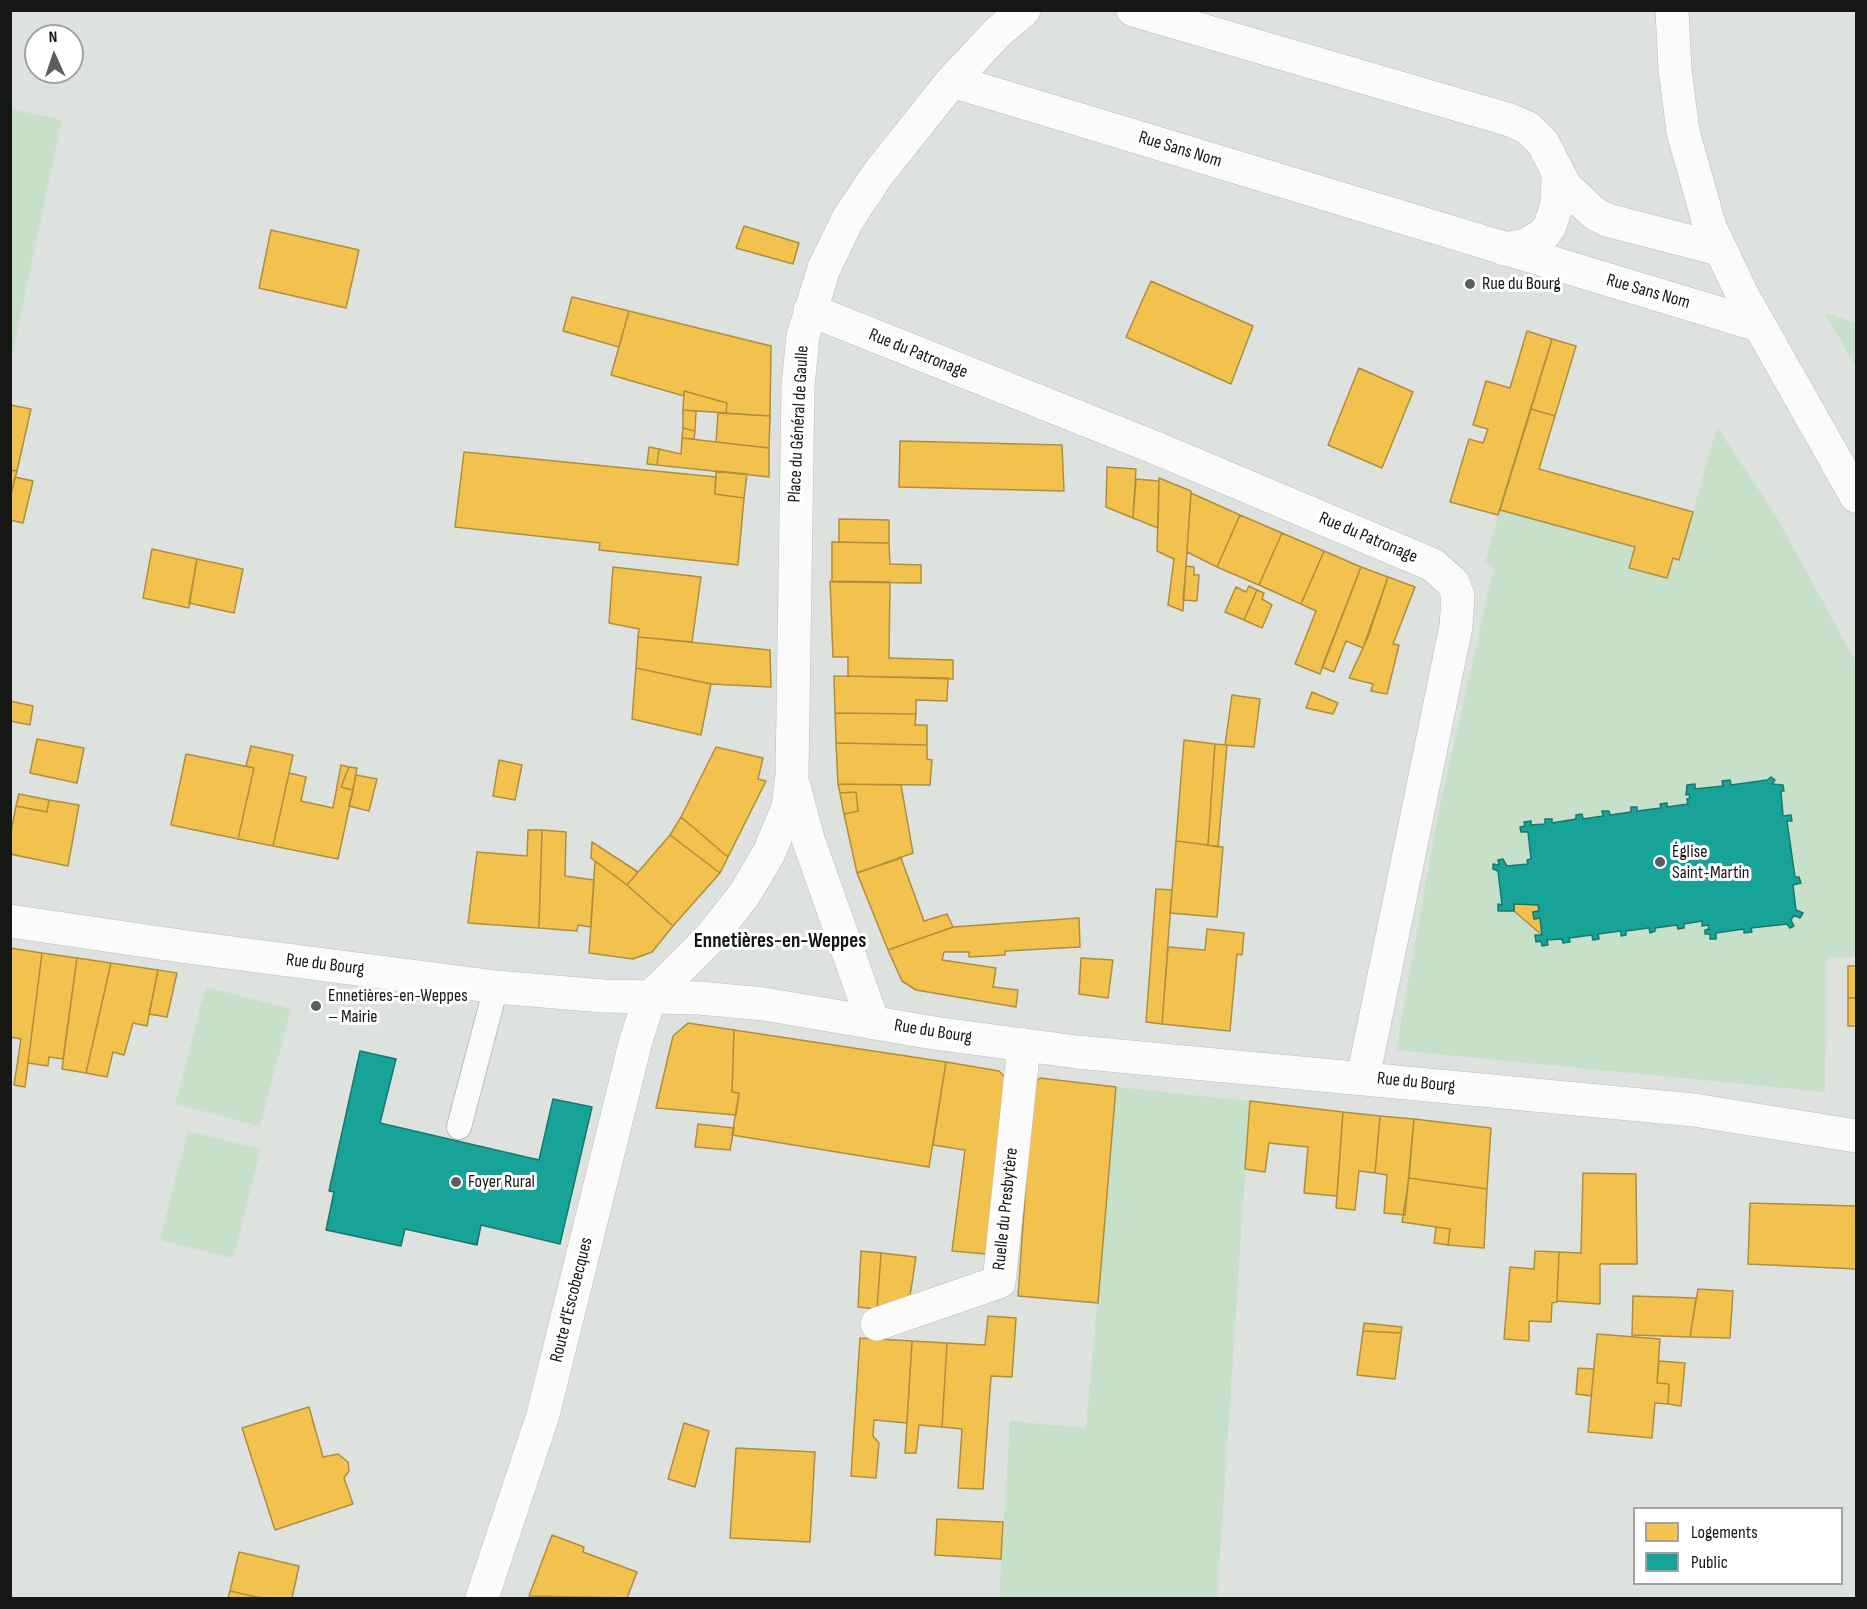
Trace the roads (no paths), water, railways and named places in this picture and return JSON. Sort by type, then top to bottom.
[{"type":"street","points":[[952,81],[998,32],[1024,10]]},
{"type":"street","points":[[1133,10],[1510,120],[1528,128],[1543,143],[1558,175],[1583,206],[1607,220],[1719,249]]},
{"type":"street","points":[[1672,10],[1675,69],[1683,132],[1695,180],[1719,249],[1758,325],[1857,496]]},
{"type":"street","name":"Rue Sans Nom","points":[[952,81],[1758,325]]},
{"type":"street","name":"Place du Général de Gaulle","points":[[650,998],[710,938],[744,895],[781,827],[788,807],[792,775],[796,412],[800,358],[810,310],[824,268],[848,219],[878,174],[952,81]]},
{"type":"street","points":[[1504,249],[1526,245],[1544,234],[1550,226],[1557,204],[1558,175]]},
{"type":"street","name":"Rue du Patronage","points":[[810,310],[1156,448],[1422,560],[1445,573],[1454,583],[1458,596],[1456,626],[1363,1078]]},
{"type":"street","name":"Place du Général de Gaulle","points":[[792,775],[808,839],[873,1022]]},
{"type":"street","name":"Rue du Bourg","points":[[10,921],[187,947],[496,987],[764,1004],[1024,1046],[1163,1062],[1363,1078],[1694,1110],[1857,1136]]},
{"type":"street","name":"Route d'Escobecques","points":[[482,1599],[540,1426],[636,1040],[650,998]]},
{"type":"street","name":"Ruelle du Presbytère","points":[[877,1324],[999,1282],[1024,1046]]},
{"type":"lane","points":[[459,1127],[496,987]]},
{"type":"place","name":"Rue du Bourg","points":[[1470,284]]},
{"type":"place","name":"Église Saint-Martin","points":[[1660,862]]},
{"type":"place","name":"Ennetières-en-Weppes – Mairie","points":[[316,1006]]},
{"type":"place","name":"Foyer Rural","points":[[456,1182]]},
{"type":"district","name":"Ennetières-en-Weppes","points":[[780,942]]}]
